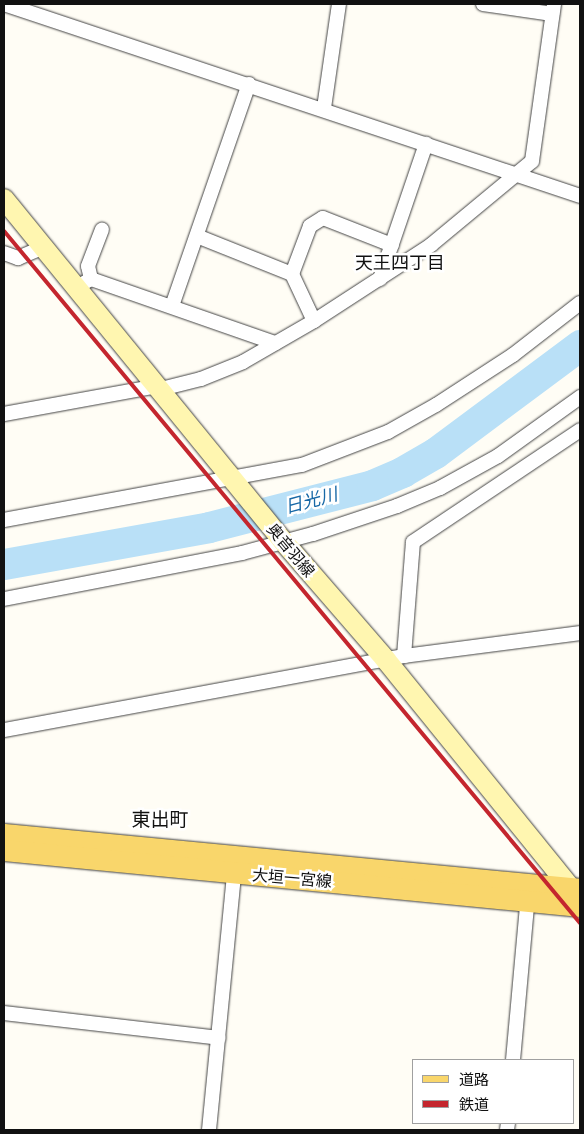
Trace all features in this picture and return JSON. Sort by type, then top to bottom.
[{"type":"main road","name":"奥音羽線","points":[[4,199],[44,247],[84,283],[160,388],[281,540],[395,658],[578,896]]},
{"type":"main road","name":"大垣一宮線","points":[[4,834],[235,864],[578,896]]},
{"type":"main road","name":"大垣一宮線","points":[[4,850],[235,864]]},
{"type":"street","points":[[4,4],[35,9],[249,84],[324,108],[516,177],[580,196]]},
{"type":"street","points":[[324,108],[338,4]]},
{"type":"street","points":[[4,414],[160,388],[201,379],[243,362],[314,322],[431,245],[516,177],[532,161],[553,9],[483,4]]},
{"type":"street","points":[[172,306],[198,236],[249,84]]},
{"type":"street","points":[[380,279],[426,144]]},
{"type":"street","points":[[292,274],[310,226],[323,218],[392,245]]},
{"type":"street","points":[[102,230],[88,266],[84,283],[172,306],[275,343]]},
{"type":"street","points":[[198,236],[292,274],[314,322]]},
{"type":"street","points":[[4,253],[18,258],[44,247]]},
{"type":"street","points":[[4,520],[234,479],[302,464],[388,432],[514,355],[580,303]]},
{"type":"street","points":[[4,599],[242,553],[378,512],[440,488],[498,456],[580,396]]},
{"type":"street","points":[[395,658],[413,542],[580,430]]},
{"type":"street","points":[[4,730],[395,658],[580,633]]},
{"type":"street","points":[[209,1130],[235,864]]},
{"type":"street","points":[[514,1059],[528,892]]},
{"type":"street","points":[[4,1012],[219,1038]]},
{"type":"waterway","name":"日光川","points":[[4,564],[209,527],[372,485],[402,472],[435,453],[580,345]]},
{"type":"railway","points":[[4,231],[580,923]]},
{"type":"district","name":"天王四丁目","points":[[400,263]]},
{"type":"district","name":"東出町","points":[[160,820]]}]
